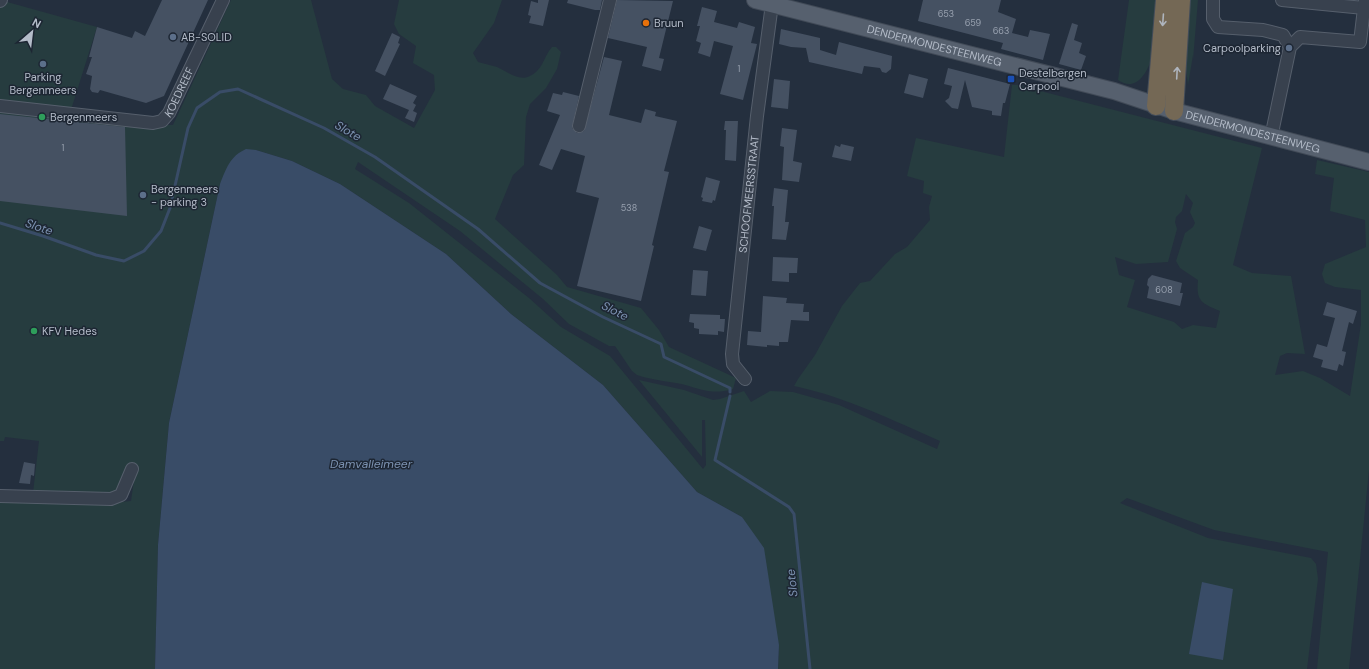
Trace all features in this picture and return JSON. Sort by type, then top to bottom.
[{"type":"highway","points":[[1156,102],[1165,0]]},
{"type":"highway","points":[[1175,107],[1181,0]]},
{"type":"main road","name":"DENDERMONDESTEENWEG","points":[[755,0],[1114,91],[1132,92],[1156,102],[1369,162]]},
{"type":"main road","name":"DENDERMONDESTEENWEG","points":[[1175,107],[1273,128],[1369,152]]},
{"type":"street","name":"KOEDREEF","points":[[0,106],[153,123],[162,121],[169,114],[223,0]]},
{"type":"street","points":[[579,126],[610,0]]},
{"type":"street","points":[[1213,0],[1213,19],[1218,27],[1263,30],[1283,35],[1290,47]]},
{"type":"street","points":[[1273,128],[1290,47],[1300,37],[1360,42],[1364,4],[1282,0]]},
{"type":"street","name":"SCHOOFMEERSSTRAAT","points":[[745,380],[733,364],[732,354],[757,116],[772,4]]},
{"type":"street","points":[[0,496],[111,499],[121,495],[132,468]]},
{"type":"green space","points":[[0,0],[97,27],[70,113],[154,125],[173,125],[231,0],[311,0],[332,79],[343,89],[366,95],[375,106],[414,128],[435,90],[434,75],[413,63],[416,46],[399,34],[394,24],[399,0],[502,0],[494,23],[473,53],[478,62],[497,67],[512,75],[522,78],[532,75],[537,71],[552,47],[556,47],[561,52],[557,69],[546,88],[530,104],[526,117],[524,165],[513,175],[495,219],[557,275],[567,287],[641,308],[659,330],[669,347],[736,378],[733,389],[711,391],[637,375],[632,371],[615,346],[609,346],[569,324],[543,299],[460,231],[358,162],[355,169],[409,203],[529,298],[561,327],[610,356],[703,469],[706,465],[705,420],[702,420],[702,457],[639,380],[684,390],[713,400],[744,391],[751,402],[770,391],[793,392],[839,405],[937,449],[940,441],[904,425],[832,396],[794,386],[815,355],[842,306],[860,283],[870,281],[895,254],[907,247],[930,220],[929,207],[932,196],[923,193],[924,181],[907,176],[916,138],[1004,157],[1012,85],[1017,85],[1262,148],[1233,265],[1252,273],[1291,276],[1305,354],[1287,353],[1280,356],[1275,375],[1303,371],[1320,378],[1350,396],[1361,324],[1361,290],[1335,287],[1325,283],[1322,274],[1325,264],[1366,247],[1365,220],[1330,211],[1334,178],[1315,174],[1317,160],[1369,172],[1369,470],[1349,669],[1317,669],[1328,552],[1214,530],[1127,498],[1120,503],[1208,538],[1311,558],[1316,564],[1318,579],[1307,669],[778,669],[779,645],[742,517],[697,492],[603,385],[511,314],[446,254],[340,184],[292,161],[256,150],[220,184],[169,423],[158,545],[155,669],[0,669],[0,502],[111,503],[131,501],[136,466],[132,463],[117,493],[33,493],[39,441],[5,437],[4,441],[0,441]],"holes":[[[1186,194],[1193,203],[1190,212],[1195,223],[1193,227],[1185,233],[1176,261],[1180,268],[1198,280],[1198,293],[1201,300],[1208,306],[1220,311],[1216,328],[1193,325],[1182,329],[1174,322],[1127,307],[1135,280],[1119,275],[1115,257],[1136,264],[1168,262],[1177,229],[1175,222],[1176,217],[1182,211]]]},
{"type":"green space","points":[[1129,0],[1156,0],[1151,60],[1143,76],[1135,83],[1130,84],[1118,80]]},
{"type":"green space","points":[[1189,0],[1198,0],[1193,60],[1193,55],[1188,85],[1184,50]]},
{"type":"water","name":"Damvalleimeer","points":[[246,149],[256,150],[292,161],[340,184],[446,254],[511,314],[603,385],[697,492],[742,517],[764,548],[779,645],[778,669],[155,669],[158,545],[169,423],[220,184],[232,159]]},
{"type":"water","points":[[1202,582],[1233,589],[1223,660],[1189,654]]},
{"type":"building","points":[[162,0],[208,0],[164,96],[146,103],[100,90],[98,93],[92,92],[90,89],[92,76],[86,74],[92,57],[89,57],[97,27],[132,38],[135,31],[145,36]]},
{"type":"building","points":[[538,0],[549,0],[543,26],[529,23],[531,16],[528,15],[531,1],[538,3]]},
{"type":"building","points":[[568,0],[602,0],[600,10],[595,10],[567,3]]},
{"type":"building","points":[[617,0],[673,1],[659,58],[664,59],[661,71],[642,66],[647,47],[608,38]]},
{"type":"building","points":[[923,0],[1001,0],[998,12],[1016,19],[1012,33],[1028,37],[1030,30],[1050,34],[1043,60],[1001,49],[1003,43],[918,21]]},
{"type":"building","points":[[702,7],[717,11],[714,22],[737,28],[739,22],[755,27],[751,43],[757,44],[743,100],[720,94],[733,46],[714,41],[710,57],[698,53],[701,43],[696,41],[700,26],[697,26]]},
{"type":"building","points":[[1072,23],[1078,25],[1074,40],[1082,43],[1079,53],[1086,56],[1081,70],[1059,64]]},
{"type":"building","points":[[781,29],[820,38],[820,50],[836,55],[839,42],[892,56],[891,69],[886,73],[882,72],[880,68],[864,66],[862,74],[809,62],[806,48],[791,47],[779,44]]},
{"type":"building","points":[[392,33],[400,37],[398,43],[400,44],[385,76],[375,71]]},
{"type":"building","points":[[604,57],[622,61],[609,115],[641,123],[645,109],[656,112],[655,116],[677,121],[664,171],[669,172],[641,301],[577,286],[599,198],[576,192],[585,156],[561,149],[552,170],[539,165],[560,115],[547,111],[553,93],[562,95],[563,92],[579,96],[572,128],[577,133],[584,131]]},
{"type":"building","points":[[948,68],[1010,84],[1005,103],[1003,103],[1001,116],[992,115],[992,111],[972,107],[965,80],[958,109],[952,108],[945,101],[949,98],[952,86],[944,84]]},
{"type":"building","points":[[909,74],[928,79],[923,98],[904,93]]},
{"type":"building","points":[[774,79],[790,81],[788,109],[771,107]]},
{"type":"building","points":[[390,84],[417,96],[413,103],[416,105],[413,111],[417,113],[414,122],[405,118],[409,110],[383,99]]},
{"type":"building","points":[[0,114],[125,127],[127,216],[0,201]]},
{"type":"building","points":[[725,121],[738,121],[736,161],[725,160]]},
{"type":"building","points":[[782,128],[797,130],[793,161],[802,163],[799,182],[782,180],[784,147],[780,146]]},
{"type":"building","points":[[841,144],[854,147],[851,161],[832,157],[835,145],[840,147]]},
{"type":"building","points":[[706,177],[720,181],[715,201],[713,200],[712,203],[702,201],[703,198],[701,197]]},
{"type":"building","points":[[774,188],[788,190],[785,222],[789,222],[786,240],[772,239],[774,206],[772,206]]},
{"type":"building","points":[[699,226],[712,230],[706,251],[693,248]]},
{"type":"building","points":[[773,257],[798,258],[797,273],[789,273],[789,282],[772,281]]},
{"type":"building","points":[[693,270],[708,271],[706,296],[691,295]]},
{"type":"building","points":[[1152,275],[1182,283],[1180,293],[1183,293],[1180,306],[1147,298],[1149,287],[1147,285],[1148,279]]},
{"type":"building","points":[[763,296],[787,298],[786,303],[804,304],[803,312],[809,312],[809,321],[791,320],[788,342],[779,342],[779,346],[767,345],[767,347],[747,345],[748,331],[761,332]]},
{"type":"building","points":[[1327,302],[1357,311],[1353,324],[1349,322],[1342,351],[1346,352],[1343,366],[1339,364],[1337,371],[1321,367],[1323,360],[1313,357],[1317,344],[1327,347],[1335,318],[1323,315]]},
{"type":"building","points":[[690,314],[720,315],[720,319],[725,319],[724,332],[718,331],[718,335],[699,334],[699,329],[694,328],[694,323],[689,322]]},
{"type":"building","points":[[24,462],[35,464],[34,476],[31,475],[30,484],[19,483]]},
{"type":"waterway","name":"Slote","points":[[0,223],[43,236],[96,255],[124,261],[144,251],[161,231],[170,208],[188,128],[197,108],[220,92],[238,89],[324,128],[375,157],[478,229],[540,283],[603,317],[661,344],[664,357],[730,388],[730,392]]},
{"type":"waterway","name":"Slote","points":[[730,396],[715,460],[789,507],[794,514],[810,669]]},
{"type":"place","name":"Bruun","points":[[646,23]]},
{"type":"place","name":"AB-SOLID","points":[[173,37]]},
{"type":"place","name":"Carpoolparking","points":[[1289,48]]},
{"type":"place","name":"Parking Bergenmeers","points":[[43,64]]},
{"type":"place","name":"Destelbergen Carpool","points":[[1011,79]]},
{"type":"place","name":"Bergenmeers","points":[[42,117]]},
{"type":"place","name":"Bergenmeers - parking 3","points":[[143,195]]},
{"type":"place","name":"KFV Hedes","points":[[34,331]]}]
